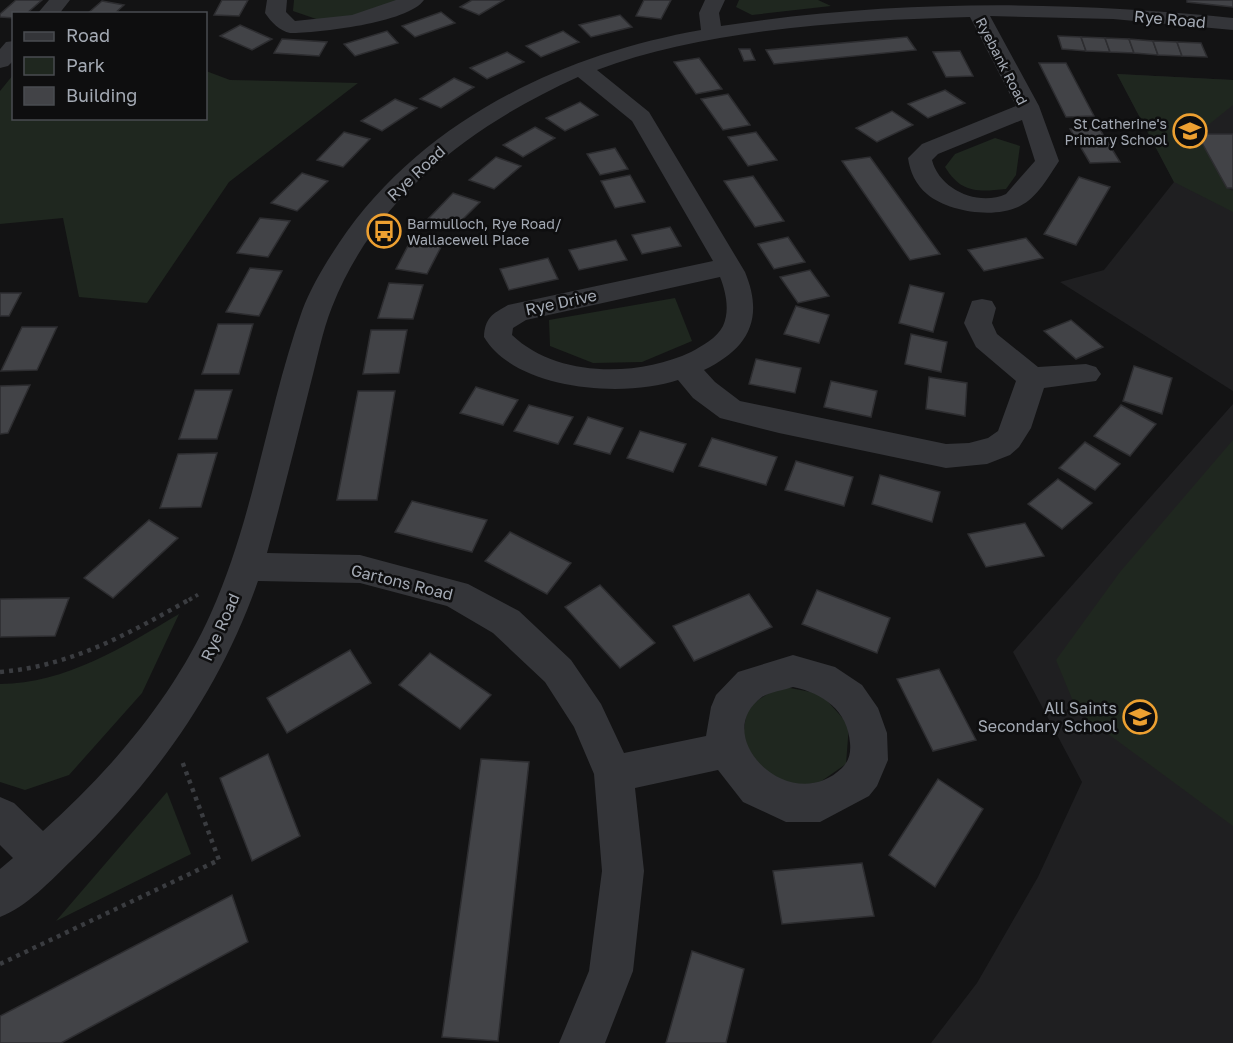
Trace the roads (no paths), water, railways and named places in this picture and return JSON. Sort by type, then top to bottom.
[{"type":"street","points":[[49,12],[60,0]]},
{"type":"street","points":[[277,0],[275,13],[290,27],[325,28],[366,20],[414,0]]},
{"type":"street","points":[[712,34],[709,13],[715,0]]},
{"type":"street","name":"Rye Road","points":[[0,896],[44,861],[114,791],[169,723],[213,648],[246,567],[318,307],[339,262],[363,226],[393,192],[459,134],[499,107],[581,68],[625,54],[712,34],[795,22],[879,14],[1118,7],[1233,24]]},
{"type":"street","name":"Ryebank Road","points":[[977,11],[1027,110],[1045,148],[1047,160],[1030,183],[1009,202],[980,205],[950,199],[927,181],[921,170],[920,158],[930,149],[1027,110]]},
{"type":"street","points":[[0,61],[12,49]]},
{"type":"street","name":"Rye Drive","points":[[581,68],[641,117],[729,266],[737,284],[739,321],[731,338],[710,355],[685,368],[650,379],[612,382],[569,374],[513,353],[498,337],[499,323],[518,312],[729,266]]},
{"type":"street","points":[[982,308],[978,323],[986,340],[1032,378],[1086,374]]},
{"type":"street","points":[[685,368],[704,390],[732,410],[779,422],[946,456],[974,456],[995,450],[1012,437],[1032,378]]},
{"type":"street","name":"Gartons Road","points":[[246,567],[360,569],[456,594],[506,622],[558,671],[588,716],[614,774],[623,871],[611,971],[582,1043]]},
{"type":"street","points":[[614,774],[727,750]]},
{"type":"street","points":[[0,817],[44,861]]},
{"type":"place","name":"St Catherine's Primary School","points":[[1190,131]]},
{"type":"place","name":"Barmulloch, Rye Road/ Wallacewell Place","points":[[384,231]]},
{"type":"place","name":"All Saints Secondary School","points":[[1140,717]]}]
